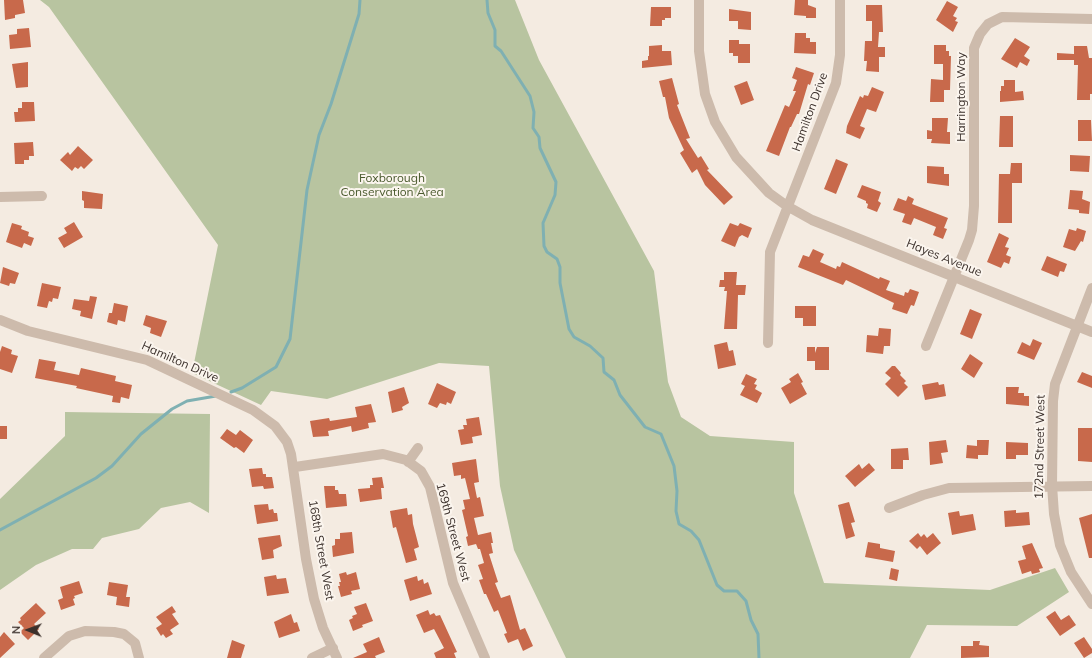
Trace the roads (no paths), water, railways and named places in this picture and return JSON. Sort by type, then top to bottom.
[{"type":"street","name":"Hayes Avenue","points":[[699,0],[699,51],[705,94],[715,122],[736,157],[769,193],[787,206],[812,220],[1092,332]]},
{"type":"street","name":"Hamilton Drive","points":[[768,343],[770,252],[836,83],[840,56],[840,0]]},
{"type":"street","name":"Harrington Way","points":[[926,346],[953,276],[970,240],[973,220],[974,48],[980,34],[988,24],[1002,17],[1092,19]]},
{"type":"street","points":[[0,197],[42,196]]},
{"type":"street","name":"172nd Street West","points":[[1092,288],[1057,375],[1053,393],[1052,485],[1054,514],[1060,545],[1071,572],[1092,604]]},
{"type":"street","name":"Hamilton Drive","points":[[0,320],[28,331],[147,360],[253,410],[268,419],[282,434],[291,454],[294,467]]},
{"type":"street","points":[[408,462],[418,448]]},
{"type":"street","name":"169th Street West","points":[[294,467],[377,454],[393,455],[408,462],[421,471],[430,487],[453,583],[485,658]]},
{"type":"street","name":"168th Street West","points":[[294,467],[310,580],[323,628],[335,653]]},
{"type":"street","points":[[889,508],[923,495],[949,488],[1052,485],[1092,486]]},
{"type":"street","points":[[44,658],[69,636],[85,631],[114,632],[124,634],[138,647],[139,658]]},
{"type":"street","points":[[312,658],[335,653]]},
{"type":"waterway","points":[[231,392],[242,388],[276,367],[290,339],[307,190],[319,135],[331,104],[359,14],[360,0]]},
{"type":"waterway","points":[[487,0],[488,13],[495,30],[495,46],[501,51],[530,96],[534,112],[533,128],[539,137],[540,148],[556,182],[555,195],[543,223],[544,246],[547,252],[557,259],[560,267],[560,283],[569,329],[574,337],[590,346],[603,358],[604,372],[614,380],[620,395],[645,427],[661,434],[674,466],[677,491],[676,511],[679,524],[691,531],[699,540],[717,585],[724,591],[737,591],[746,601],[751,620],[758,634],[759,658]]},
{"type":"waterway","points":[[0,530],[96,478],[112,466],[141,434],[172,409],[187,401],[216,396]]},
{"type":"park label","name":"Foxborough Conservation Area","points":[[392,185]]}]
